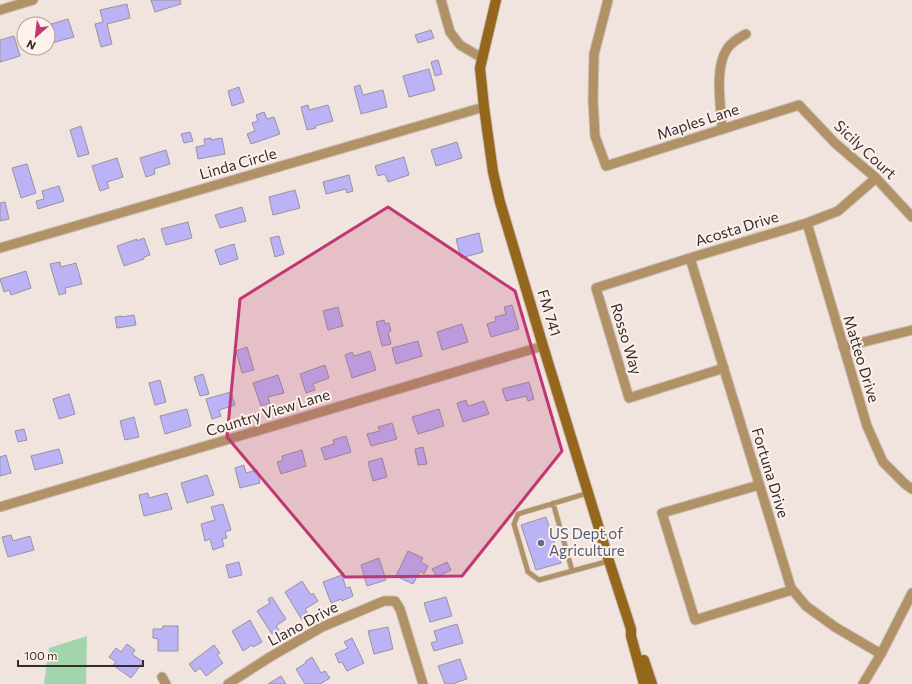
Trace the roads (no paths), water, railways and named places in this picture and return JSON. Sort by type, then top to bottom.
[{"type":"main road","name":"FM 741","points":[[496,0],[480,68],[493,172],[500,202],[543,346],[631,628],[631,636],[644,684]]},
{"type":"main road","name":"FM 741","points":[[631,628],[636,634],[652,684]]},
{"type":"street","points":[[0,10],[33,0]]},
{"type":"street","points":[[441,0],[450,32],[460,45],[482,58]]},
{"type":"street","name":"Maples Lane","points":[[608,0],[594,54],[593,99],[595,136],[606,166],[799,105]]},
{"type":"street","points":[[722,129],[719,79],[721,62],[726,50],[734,40],[746,34]]},
{"type":"street","name":"Sicily Court","points":[[799,105],[836,143],[876,178],[912,217]]},
{"type":"street","name":"Linda Circle","points":[[0,248],[484,107]]},
{"type":"street","name":"Acosta Drive","points":[[596,288],[806,223],[838,211],[876,178]]},
{"type":"street","name":"Matteo Drive","points":[[806,223],[867,426],[883,462],[912,489]]},
{"type":"street","name":"Fortuna Drive","points":[[690,258],[791,588],[806,606],[835,627],[881,654]]},
{"type":"street","name":"Rosso Way","points":[[596,288],[629,398],[724,368]]},
{"type":"street","points":[[843,347],[912,330]]},
{"type":"street","name":"Country View Lane","points":[[0,507],[543,346]]},
{"type":"street","points":[[759,485],[662,513],[696,620],[792,590]]},
{"type":"street","points":[[863,684],[881,654],[912,593]]},
{"type":"street","name":"Llano Drive","points":[[228,684],[322,627],[384,601],[395,601],[400,609],[423,684]]},
{"type":"lane","points":[[588,492],[518,514],[514,524],[528,572],[539,580],[609,560]]},
{"type":"lane","points":[[553,503],[572,570]]},
{"type":"place","name":"US Dept of Agriculture","points":[[541,543]]}]
